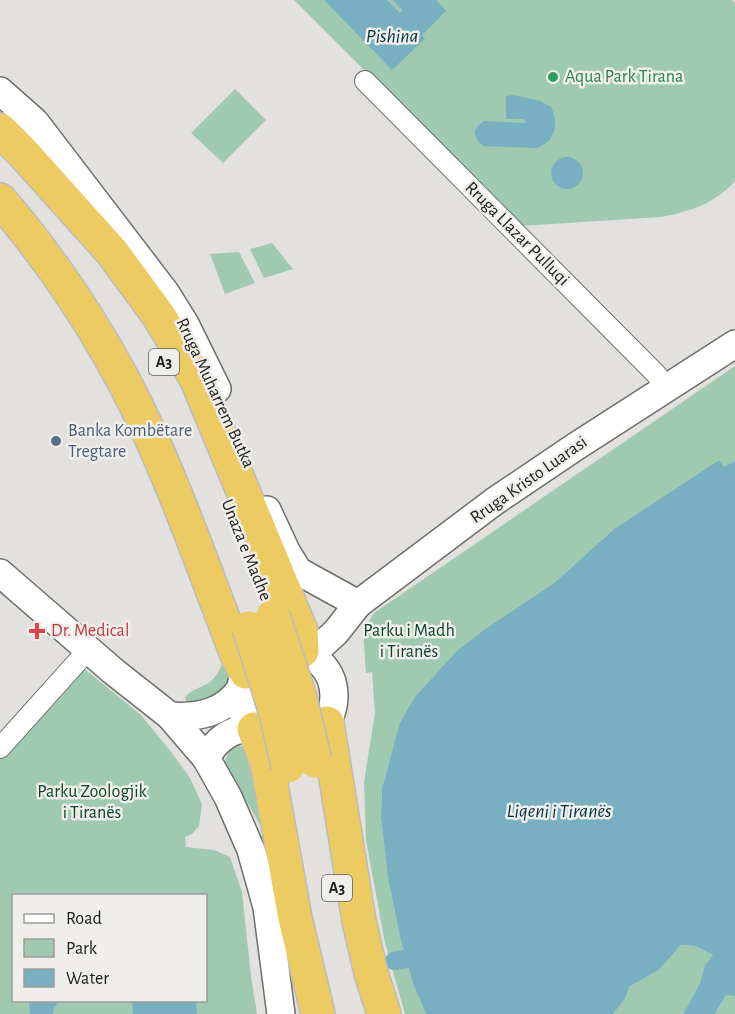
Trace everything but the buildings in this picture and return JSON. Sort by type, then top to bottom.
[{"type":"highway","points":[[0,130],[112,252],[159,316],[197,380],[312,657]]},
{"type":"highway","name":"Unaza e Madhe","points":[[0,142],[52,197],[87,239],[154,343],[194,423],[261,622]]},
{"type":"highway","name":"Unaza e Madhe","points":[[0,181],[24,206],[80,275],[119,334],[299,694],[301,764],[319,945],[336,1014]]},
{"type":"highway","points":[[0,200],[83,312],[123,379],[163,466],[239,660],[244,680]]},
{"type":"highway","points":[[327,723],[359,921],[371,973],[384,1014]]},
{"type":"highway","points":[[243,730],[267,762],[295,918],[318,1014]]},
{"type":"highway","name":"Unaza e Madhe","points":[[301,764],[365,1014]]},
{"type":"main road","name":"Rruga Muharrem Butka","points":[[0,91],[35,122],[179,314],[205,362],[291,561],[298,571],[358,604]]},
{"type":"main road","name":"Rruga Kristo Luarasi","points":[[312,657],[358,604],[495,501],[735,344]]},
{"type":"main road","points":[[0,573],[88,650],[170,716],[198,747],[228,797],[251,850],[267,907],[281,1014]]},
{"type":"main road","points":[[170,716],[186,717],[211,712],[231,700],[257,660],[270,652],[286,649],[312,657],[332,680],[335,696],[332,713],[327,723],[310,737],[289,743],[272,741],[243,730],[198,747]]},
{"type":"main road","points":[[243,730],[244,680]]},
{"type":"main road","points":[[198,747],[211,712]]},
{"type":"street","name":"Rruga Llazar Pulluqi","points":[[364,81],[656,374],[667,389]]},
{"type":"street","points":[[0,748],[88,650]]},
{"type":"green space","name":"Aqua Park Tirana","points":[[294,0],[732,0],[735,3],[735,181],[711,201],[671,215],[520,226]]},
{"type":"green space","points":[[235,89],[266,120],[223,163],[191,133]]},
{"type":"green space","points":[[272,243],[293,269],[264,278],[250,249]]},
{"type":"green space","points":[[239,252],[255,283],[225,294],[210,254]]},
{"type":"green space","name":"Parku i Madh i Tiranës","points":[[735,366],[735,461],[724,468],[719,460],[614,529],[554,583],[488,627],[389,762],[382,789],[381,805],[395,915],[405,955],[426,1014],[405,1014],[385,943],[366,840],[364,782],[375,713],[372,672],[366,673],[363,631],[374,613]]},
{"type":"green space","points":[[224,661],[233,677],[219,698],[187,703],[185,698],[187,695],[210,682]]},
{"type":"green space","name":"Parku Zoologjik i Tiranës","points":[[81,666],[141,715],[190,778],[202,804],[199,826],[192,834],[185,837],[186,847],[214,850],[230,857],[242,892],[257,1014],[0,1014],[0,758]]},
{"type":"green space","points":[[239,746],[249,748],[266,836],[225,761],[229,750]]},
{"type":"green space","points":[[681,945],[695,946],[713,955],[683,1014],[613,1014],[625,999],[629,987],[659,970]]},
{"type":"green space","points":[[726,995],[735,996],[735,1014],[715,1014]]},
{"type":"water","name":"Pishina","points":[[324,0],[387,0],[400,13],[402,10],[393,0],[436,0],[446,11],[422,35],[425,39],[392,70]]},
{"type":"water","points":[[513,95],[540,101],[551,107],[555,120],[552,137],[536,148],[483,146],[475,136],[475,130],[484,121],[526,122],[523,119],[506,119],[506,96]]},
{"type":"water","points":[[567,157],[578,162],[583,173],[578,184],[567,189],[556,184],[551,173],[556,162]]},
{"type":"water","name":"Liqeni i Tiranës","points":[[719,460],[724,467],[735,461],[735,996],[726,995],[715,1014],[683,1014],[700,983],[705,965],[713,955],[695,946],[681,945],[659,970],[629,987],[625,999],[613,1014],[426,1014],[413,983],[400,937],[388,877],[381,816],[382,788],[400,723],[414,698],[457,651],[488,627],[554,583],[614,529]]},
{"type":"water","points":[[29,1002],[59,1002],[54,1008],[53,1014],[30,1014]]},
{"type":"water","points":[[132,1002],[196,1002],[197,1014],[133,1014]]},
{"type":"waterway","points":[[394,961],[406,959]]},
{"type":"place","name":"Aqua Park Tirana","points":[[553,77]]},
{"type":"place","name":"Banka Kombëtare Tregtare","points":[[56,441]]},
{"type":"place","name":"Dr. Medical","points":[[37,631]]}]
